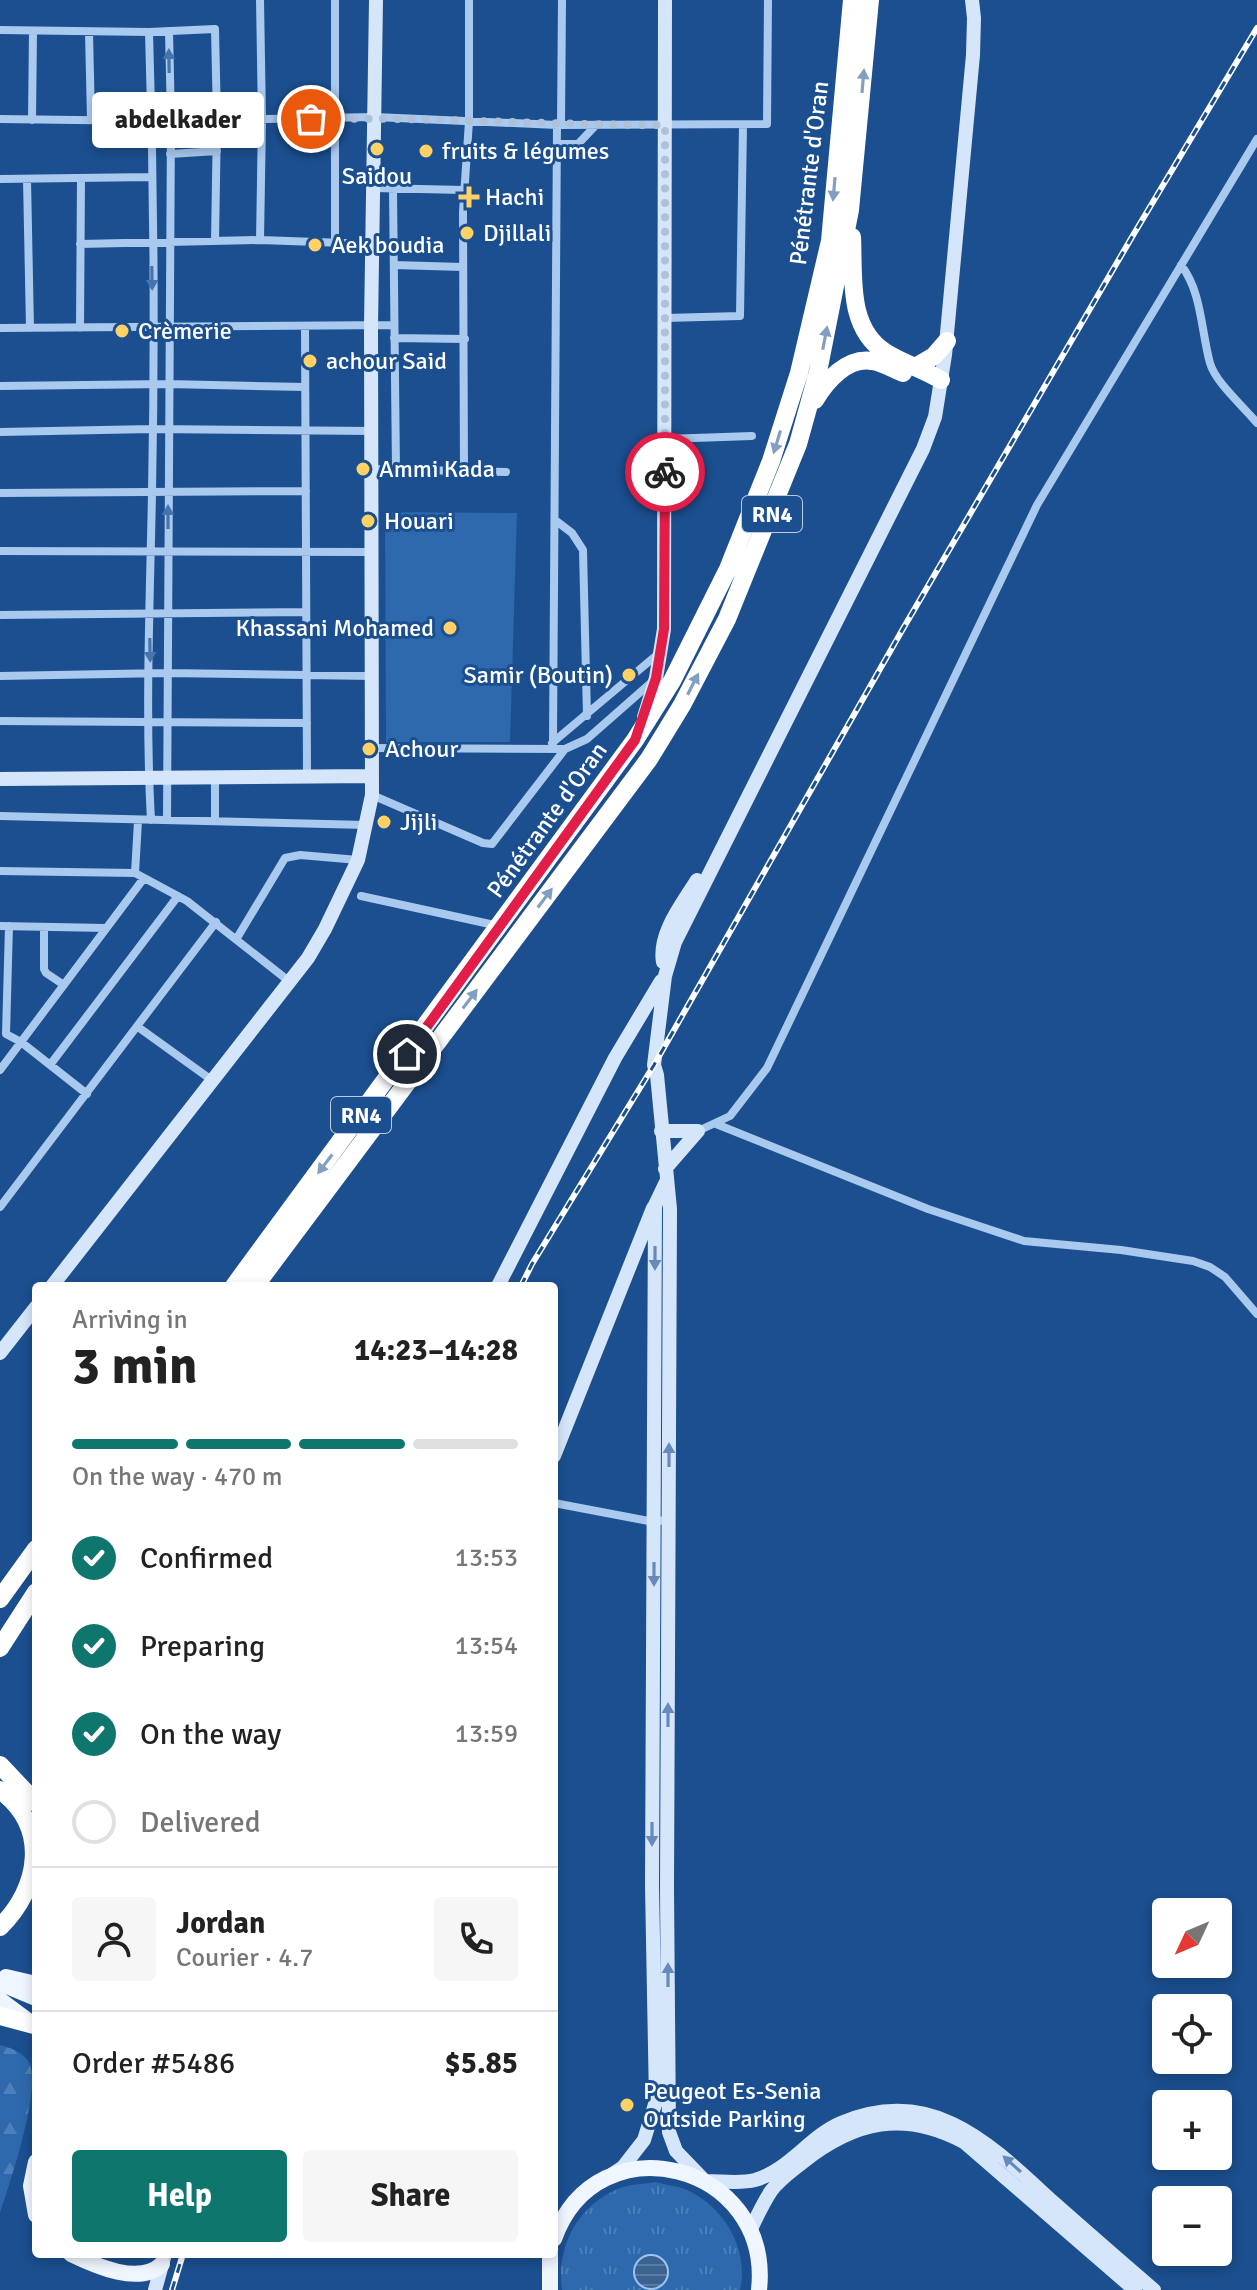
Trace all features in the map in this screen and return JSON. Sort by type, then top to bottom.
[{"type":"highway","name":"Pénétrante d'Oran","points":[[237,1282],[635,740],[672,681],[728,569],[771,461],[799,373],[830,241],[852,0]]},
{"type":"highway","name":"Pénétrante d'Oran","points":[[258,1282],[649,759],[682,705],[727,619],[798,444],[818,372],[850,210],[870,0]]},
{"type":"highway","points":[[850,210],[855,298],[860,320],[872,342],[917,366],[940,386]]},
{"type":"highway","points":[[917,366],[934,356],[947,341]]},
{"type":"highway","points":[[798,444],[815,399],[826,382],[853,363],[871,360],[940,386]]},
{"type":"highway","points":[[0,1599],[32,1555]]},
{"type":"highway","points":[[0,1628],[32,1585]]},
{"type":"highway","points":[[0,1648],[32,1598]]},
{"type":"highway","points":[[0,1765],[32,1799]]},
{"type":"highway","points":[[0,1790],[19,1809],[32,1845]]},
{"type":"highway","points":[[0,1927],[21,1902],[32,1875]]},
{"type":"highway","points":[[0,2016],[32,2022]]},
{"type":"main road","points":[[55,1282],[290,982],[325,929],[358,860],[372,795],[371,326],[376,0]]},
{"type":"main road","points":[[635,740],[656,678],[664,629],[665,0]]},
{"type":"main road","points":[[558,2230],[576,2201],[623,2167],[644,2140],[656,2101],[652,1886],[670,1209],[654,1065],[665,976],[661,953],[665,937],[753,787],[923,449],[935,417],[947,341],[976,0]]},
{"type":"main road","points":[[0,779],[372,776]]},
{"type":"main road","points":[[500,1282],[615,1058],[665,976]]},
{"type":"main road","points":[[661,1131],[698,1131]]},
{"type":"main road","points":[[558,1446],[665,1175],[698,1131]]},
{"type":"main road","points":[[655,1205],[669,2132],[676,2151],[739,2210],[756,2243],[760,2281],[769,2290]]},
{"type":"main road","points":[[0,1353],[32,1312]]},
{"type":"main road","points":[[652,1886],[667,1888]]},
{"type":"main road","points":[[0,1975],[32,1983]]},
{"type":"main road","points":[[0,1983],[32,1996]]},
{"type":"main road","points":[[0,2000],[32,2021]]},
{"type":"main road","points":[[604,2180],[633,2170],[664,2168],[705,2180],[747,2181],[763,2177],[824,2131],[852,2119],[889,2111],[935,2116],[960,2126],[988,2143],[1154,2290]]},
{"type":"main road","points":[[751,2229],[774,2188],[830,2142],[873,2125],[919,2125],[946,2133],[980,2155],[1135,2290]]},
{"type":"main road","points":[[558,2206],[576,2201]]},
{"type":"main road","points":[[83,2258],[132,2275],[150,2273],[164,2259]]},
{"type":"main road","points":[[539,2258],[549,2282]]},
{"type":"main road","points":[[549,2282],[550,2258]]},
{"type":"main road","points":[[155,2290],[164,2259]]},
{"type":"main road","points":[[132,2275],[142,2290]]},
{"type":"street","points":[[260,0],[260,240]]},
{"type":"street","points":[[335,0],[335,242]]},
{"type":"street","points":[[464,473],[463,267],[469,121],[469,0]]},
{"type":"street","points":[[553,743],[557,144],[562,0]]},
{"type":"street","points":[[0,119],[171,121],[375,117],[559,125],[767,124],[768,0]]},
{"type":"street","points":[[0,30],[149,32],[215,29],[215,241]]},
{"type":"street","points":[[32,120],[33,31]]},
{"type":"street","points":[[167,819],[169,31]]},
{"type":"street","points":[[89,32],[91,120]]},
{"type":"street","points":[[149,32],[153,327],[149,615],[151,820]]},
{"type":"street","points":[[557,144],[578,144],[596,125]]},
{"type":"street","points":[[665,318],[740,316],[743,125]]},
{"type":"street","points":[[698,1131],[730,1116],[767,1068],[1037,505],[1257,139]]},
{"type":"street","points":[[170,154],[217,151]]},
{"type":"street","points":[[0,179],[152,177]]},
{"type":"street","points":[[80,328],[81,178]]},
{"type":"street","points":[[27,179],[30,328]]},
{"type":"street","points":[[374,188],[464,190]]},
{"type":"street","points":[[393,189],[396,470]]},
{"type":"street","points":[[80,244],[260,240],[374,244]]},
{"type":"street","points":[[394,265],[463,267]]},
{"type":"street","points":[[1181,265],[1190,279],[1214,372],[1257,423]]},
{"type":"street","points":[[0,328],[393,325]]},
{"type":"street","points":[[305,327],[307,777]]},
{"type":"street","points":[[394,338],[465,339]]},
{"type":"street","points":[[0,386],[168,384],[305,387]]},
{"type":"street","points":[[0,432],[152,429],[372,431]]},
{"type":"street","points":[[665,439],[752,436]]},
{"type":"street","points":[[372,469],[506,472]]},
{"type":"street","points":[[0,493],[306,491]]},
{"type":"street","points":[[555,520],[572,533],[583,550],[587,716]]},
{"type":"street","points":[[0,551],[372,552]]},
{"type":"street","points":[[0,615],[306,612]]},
{"type":"street","points":[[538,749],[553,743],[587,716],[661,651]]},
{"type":"street","points":[[0,676],[166,673],[372,676]]},
{"type":"street","points":[[372,748],[565,749],[587,739],[656,678]]},
{"type":"street","points":[[630,701],[642,704],[645,715]]},
{"type":"street","points":[[0,721],[307,723]]},
{"type":"street","points":[[372,795],[483,843],[492,844],[565,749]]},
{"type":"street","points":[[215,777],[215,820]]},
{"type":"street","points":[[0,816],[366,825]]},
{"type":"street","points":[[0,1070],[106,928],[140,876],[138,821]]},
{"type":"street","points":[[237,938],[285,858],[300,855],[358,860]]},
{"type":"street","points":[[0,871],[140,876],[178,896],[216,922],[290,982]]},
{"type":"street","points":[[50,1065],[178,896]]},
{"type":"street","points":[[361,896],[500,926]]},
{"type":"street","points":[[0,1207],[216,922]]},
{"type":"street","points":[[87,1094],[21,1042],[6,1034],[4,926],[106,928]]},
{"type":"street","points":[[44,927],[44,969],[64,985]]},
{"type":"street","points":[[138,1027],[213,1081]]},
{"type":"street","points":[[716,1124],[928,1209],[1024,1241],[1121,1250],[1193,1261],[1225,1277],[1257,1314]]},
{"type":"street","points":[[558,1504],[661,1521]]},
{"type":"green space","name":"Khassani Mohamed","points":[[385,512],[517,513],[510,742],[386,742]]},
{"type":"green space","points":[[0,2045],[25,2057],[32,2078],[28,2117],[0,2213]]},
{"type":"green space","points":[[655,2182],[683,2188],[715,2209],[738,2247],[742,2275],[740,2290],[562,2290],[562,2258],[572,2230],[581,2217],[604,2196],[618,2189]],"holes":[[[654,2255],[666,2264],[645,2288],[636,2280]]]},
{"type":"shaded area","points":[[651,2255],[663,2260],[668,2272],[663,2284],[651,2289],[639,2284],[634,2272],[639,2260]]},
{"type":"railway","points":[[523,1282],[654,1065],[904,627],[1257,28]]},
{"type":"railway","points":[[172,2290],[182,2258]]},
{"type":"way so far","points":[[311,119],[375,117],[557,125],[665,125],[665,472]]},
{"type":"place","name":"abdelkader","points":[[311,119]]},
{"type":"place","name":"Saidou","points":[[377,149]]},
{"type":"place","name":"fruits & légumes","points":[[426,151]]},
{"type":"place","name":"Hachi","points":[[469,197]]},
{"type":"place","name":"Djillali","points":[[467,233]]},
{"type":"place","name":"Aek boudia","points":[[315,245]]},
{"type":"place","name":"Crèmerie","points":[[122,331]]},
{"type":"place","name":"achour Said","points":[[310,361]]},
{"type":"place","name":"Ammi Kada","points":[[363,469]]},
{"type":"place","name":"Houari","points":[[368,521]]},
{"type":"place","name":"Khassani Mohamed","points":[[450,628]]},
{"type":"place","name":"Samir (Boutin)","points":[[629,675]]},
{"type":"place","name":"Achour","points":[[369,749]]},
{"type":"place","name":"Jijli","points":[[384,822]]},
{"type":"place","name":"Peugeot Es-Senia Outside Parking","points":[[627,2105]]},
{"type":"route","points":[[407,1054],[635,740],[656,678],[664,629],[665,472]]}]
